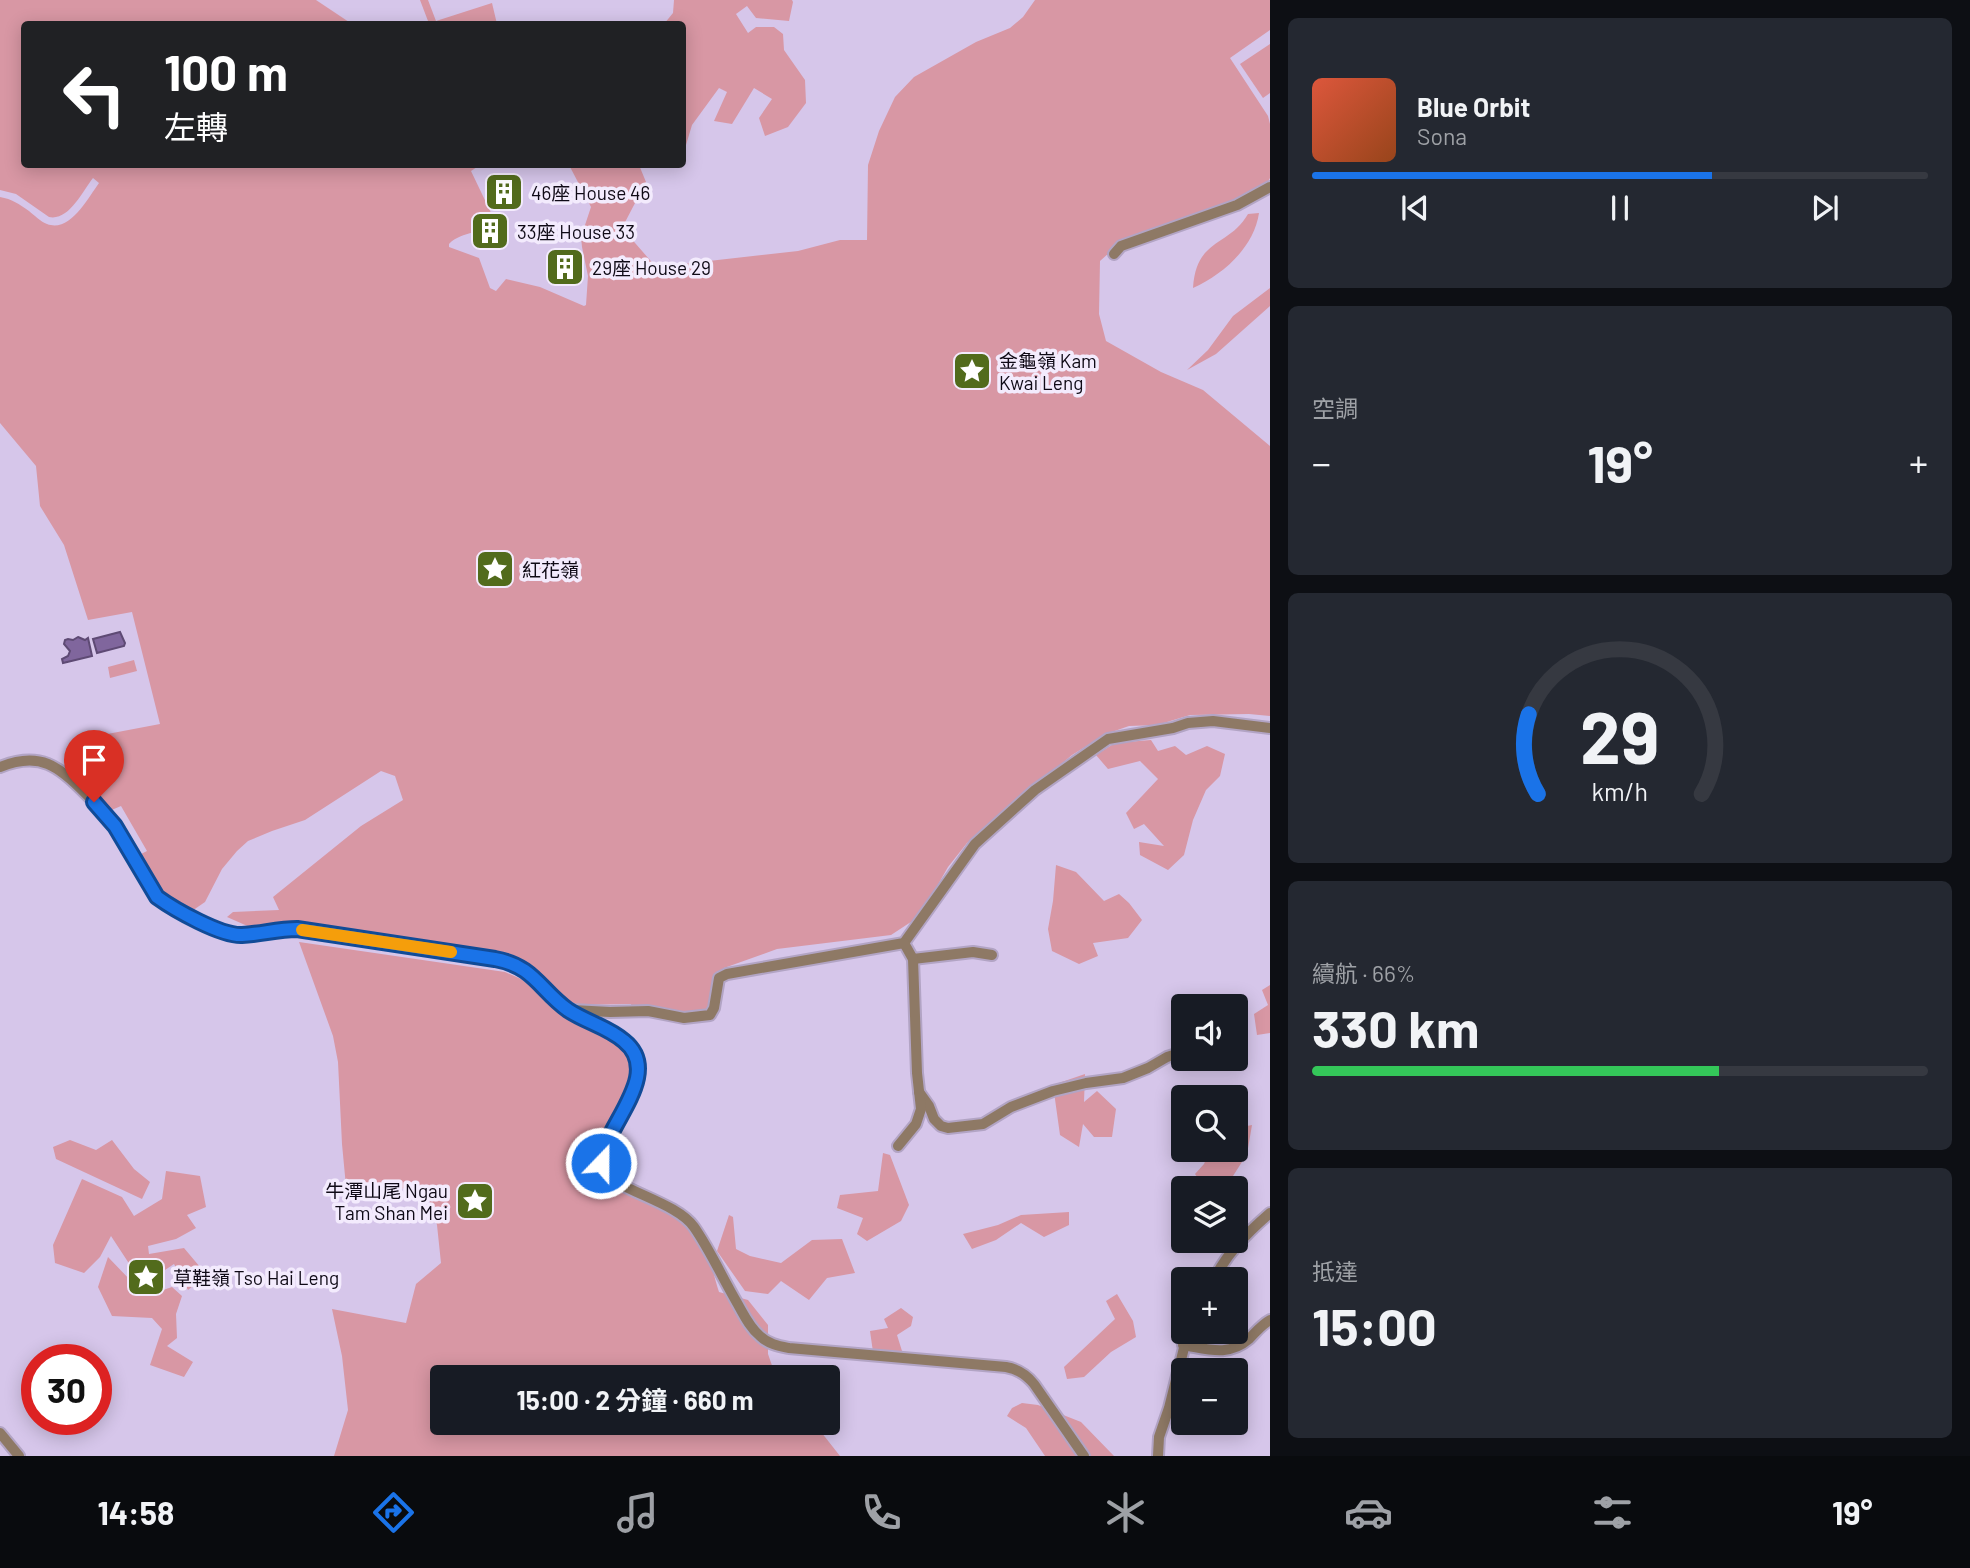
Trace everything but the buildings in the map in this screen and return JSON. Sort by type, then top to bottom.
[{"type":"street","points":[[1114,254],[1121,246],[1237,205],[1270,187]]},
{"type":"street","points":[[569,1010],[610,1013],[648,1011],[684,1018],[710,1015],[714,1008],[719,978],[727,974],[904,943],[975,844],[1035,790],[1108,739],[1173,729],[1188,723],[1213,721],[1270,728]]},
{"type":"street","points":[[0,767],[22,760],[35,760],[56,766],[67,774],[115,826],[157,897],[217,929],[243,935],[297,929],[501,960],[528,971],[569,1010],[623,1039],[632,1049],[637,1060],[634,1088],[603,1153],[603,1169],[611,1179],[667,1205],[690,1222],[745,1317],[760,1337],[785,1348],[1013,1368],[1034,1384],[1084,1456]]},
{"type":"street","points":[[898,1146],[908,1137],[921,1109],[914,959],[904,943]]},
{"type":"street","points":[[914,959],[973,952],[992,955]]},
{"type":"street","points":[[919,1093],[941,1126],[948,1128],[983,1124],[1011,1107],[1053,1091],[1123,1078],[1171,1056]]},
{"type":"street","points":[[1220,1267],[1248,1233],[1270,1213]]},
{"type":"street","points":[[1158,1456],[1159,1437],[1184,1345],[1224,1351],[1247,1340],[1270,1320]]},
{"type":"street","points":[[0,1433],[19,1456]]},
{"type":"shaded area","points":[[0,0],[316,0],[348,21],[21,21],[21,168],[476,168],[471,171],[493,217],[485,227],[454,240],[449,247],[479,258],[490,288],[496,291],[506,279],[540,287],[584,306],[588,276],[581,237],[591,207],[571,168],[640,168],[646,182],[622,228],[656,267],[798,251],[840,240],[867,240],[868,165],[879,131],[895,97],[914,77],[976,42],[1010,28],[1023,17],[1035,0],[1270,0],[1270,30],[1230,58],[1268,116],[1270,178],[1265,187],[1229,209],[1119,244],[1100,261],[1099,314],[1106,341],[1161,372],[1203,390],[1270,446],[1270,716],[1190,715],[1157,725],[1129,726],[1106,734],[1072,755],[967,843],[948,867],[920,916],[891,935],[777,949],[724,968],[714,978],[712,1005],[700,1013],[633,1015],[631,1004],[571,1005],[548,982],[524,965],[299,925],[252,928],[227,917],[233,912],[279,910],[273,897],[361,826],[403,800],[395,776],[381,771],[305,820],[248,841],[222,869],[205,902],[189,913],[163,897],[137,856],[147,851],[121,806],[107,812],[70,772],[68,750],[81,739],[160,724],[132,612],[88,620],[64,545],[40,506],[36,466],[0,423],[0,197],[19,204],[45,223],[63,224],[78,212],[99,183],[93,178],[69,210],[56,217],[49,217],[16,194],[0,190]]},
{"type":"shaded area","points":[[420,0],[428,0],[436,21],[428,21]]},
{"type":"shaded area","points":[[674,0],[792,0],[789,21],[756,18],[747,6],[736,14],[748,33],[756,27],[774,27],[783,34],[784,50],[805,80],[806,103],[788,127],[765,136],[759,118],[772,99],[754,88],[732,124],[714,121],[727,92],[719,88],[692,125],[686,145],[686,21],[666,21],[673,13]]},
{"type":"shaded area","points":[[492,3],[496,21],[436,21]]},
{"type":"shaded area","points":[[1270,44],[1270,93],[1263,98],[1240,64]]},
{"type":"shaded area","points":[[1259,213],[1251,237],[1236,258],[1216,275],[1193,288],[1195,272],[1207,251],[1240,225],[1248,214]]},
{"type":"shaded area","points":[[1270,288],[1270,306],[1216,354],[1187,370],[1208,350],[1233,316]]},
{"type":"shaded area","points":[[120,632],[124,646],[97,653],[93,639]]},
{"type":"shaded area","points":[[78,637],[85,640],[88,638],[92,656],[63,663],[62,659],[68,656],[70,651],[64,644],[65,640]]},
{"type":"shaded area","points":[[134,660],[137,671],[110,678],[108,667]]},
{"type":"shaded area","points":[[1151,740],[1158,751],[1175,746],[1186,755],[1207,746],[1225,754],[1220,776],[1206,790],[1193,820],[1184,855],[1168,870],[1140,855],[1139,842],[1164,846],[1144,824],[1134,829],[1126,813],[1158,779],[1140,761],[1108,769],[1096,755],[1115,743]]},
{"type":"shaded area","points":[[1056,865],[1076,872],[1104,901],[1119,894],[1129,903],[1142,920],[1128,938],[1093,943],[1098,956],[1079,964],[1052,951],[1048,929]]},
{"type":"shaded area","points":[[299,942],[505,972],[521,979],[590,1029],[614,1031],[628,1052],[635,1071],[626,1098],[599,1154],[608,1179],[666,1209],[691,1228],[708,1254],[719,1292],[748,1300],[768,1325],[768,1354],[772,1365],[430,1365],[430,1435],[823,1435],[840,1456],[334,1456],[348,1410],[342,1356],[332,1309],[406,1323],[416,1284],[441,1263],[437,1225],[428,1196],[412,1187],[347,1197],[338,1062],[333,1036]]},
{"type":"shaded area","points":[[1270,985],[1270,1033],[1257,1035],[1254,1014],[1268,1005],[1262,990]]},
{"type":"shaded area","points":[[1085,1074],[1084,1102],[1097,1091],[1116,1109],[1112,1137],[1094,1137],[1083,1124],[1079,1147],[1060,1135],[1053,1085]]},
{"type":"shaded area","points":[[1252,1125],[1248,1148],[1248,1126]]},
{"type":"shaded area","points":[[70,1140],[96,1150],[112,1140],[134,1169],[150,1182],[142,1199],[56,1159],[53,1147]]},
{"type":"shaded area","points":[[883,1153],[890,1155],[909,1205],[901,1221],[867,1241],[857,1234],[863,1218],[837,1208],[840,1195],[878,1191]]},
{"type":"shaded area","points":[[1242,1162],[1233,1176],[1196,1176],[1195,1174],[1204,1164]]},
{"type":"shaded area","points":[[166,1171],[200,1176],[206,1207],[187,1215],[196,1228],[176,1239],[148,1246],[149,1254],[184,1248],[200,1267],[199,1281],[188,1290],[174,1264],[153,1278],[145,1296],[172,1287],[182,1296],[176,1314],[177,1338],[167,1346],[193,1362],[184,1377],[150,1365],[162,1329],[152,1318],[112,1316],[98,1287],[108,1257],[132,1282],[130,1265],[111,1236],[100,1257],[84,1273],[55,1263],[53,1245],[82,1179],[122,1197],[134,1216],[162,1199]]},
{"type":"shaded area","points":[[1069,1212],[1069,1225],[1044,1237],[1021,1223],[996,1240],[972,1249],[963,1234],[998,1225],[1021,1215]]},
{"type":"shaded area","points":[[729,1215],[733,1217],[736,1249],[750,1256],[781,1263],[812,1240],[842,1239],[855,1273],[827,1278],[809,1300],[781,1281],[768,1294],[745,1291],[717,1251]]},
{"type":"shaded area","points":[[1117,1294],[1133,1321],[1136,1337],[1111,1352],[1084,1377],[1067,1379],[1064,1367],[1115,1319],[1106,1301]]},
{"type":"shaded area","points":[[901,1308],[913,1317],[911,1326],[897,1335],[902,1351],[873,1352],[870,1331],[888,1328],[884,1319]]},
{"type":"shaded area","points":[[1022,1403],[1038,1405],[1081,1422],[1114,1456],[1045,1456],[1026,1428],[1007,1416],[1012,1408]]},
{"type":"slow traffic","points":[[302,930],[451,952]]},
{"type":"place","name":"46座 House 46","points":[[504,192]]},
{"type":"place","name":"33座 House 33","points":[[490,231]]},
{"type":"place","name":"29座 House 29","points":[[565,267]]},
{"type":"place","name":"金龜嶺 Kam Kwai Leng","points":[[972,371]]},
{"type":"place","name":"紅花嶺","points":[[495,569]]},
{"type":"place","name":"牛潭山尾 Ngau Tam Shan Mei","points":[[475,1201]]},
{"type":"place","name":"草鞋嶺 Tso Hai Leng","points":[[146,1277]]},
{"type":"route","points":[[94,802],[115,826],[157,897],[217,929],[243,935],[297,929],[508,962],[532,975],[569,1010],[623,1039],[636,1056],[636,1082],[628,1104],[601,1156],[601,1163]]}]
